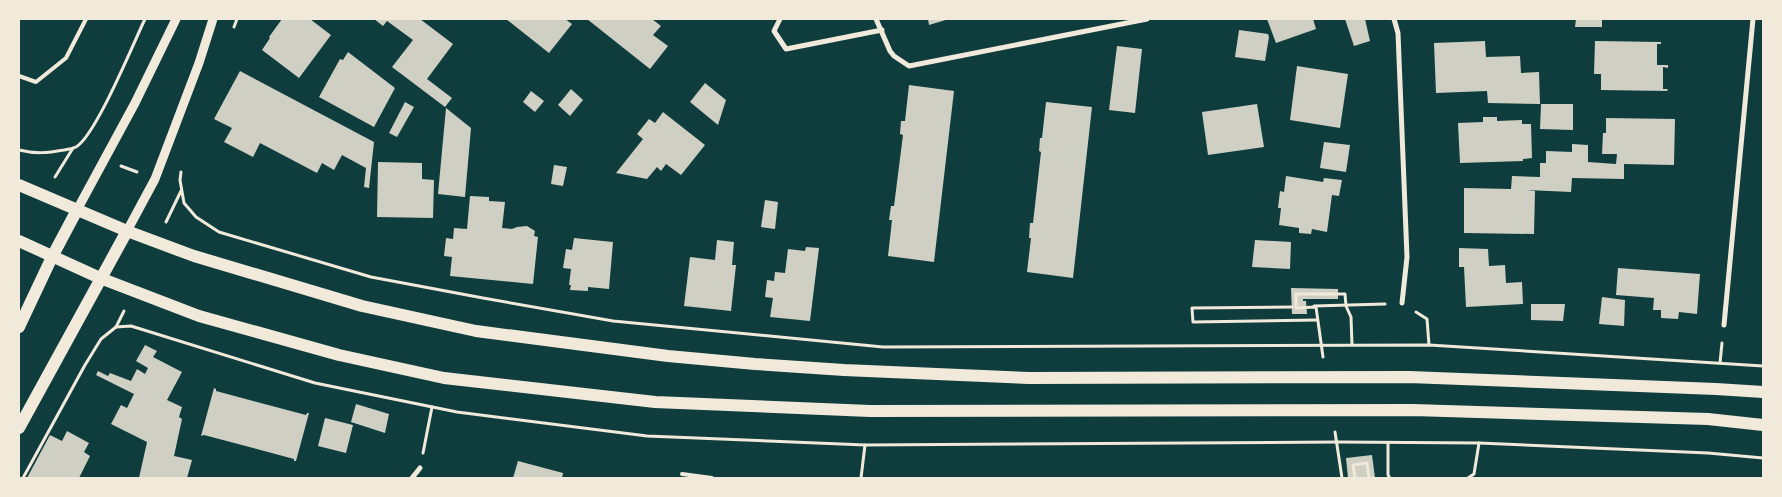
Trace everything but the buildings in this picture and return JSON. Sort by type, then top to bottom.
[{"type":"main road","points":[[19,185],[126,231],[215,263],[362,306],[466,329],[668,356],[844,370],[1029,378],[1409,377],[1763,392]]},
{"type":"main road","points":[[19,327],[52,257],[77,210]]},
{"type":"main road","points":[[19,428],[126,231]]},
{"type":"main road","points":[[19,241],[100,278],[199,316],[339,355],[444,378],[654,402],[870,412],[1413,410],[1708,419],[1763,426]]},
{"type":"street","points":[[77,210],[136,103],[176,19]]},
{"type":"street","points":[[126,231],[155,179],[199,63],[213,19]]},
{"type":"street","points":[[780,19],[774,31],[786,49],[882,30]]},
{"type":"street","points":[[876,19],[890,51],[909,66],[1148,19]]},
{"type":"street","points":[[1394,19],[1398,33],[1407,257],[1402,303]]},
{"type":"street","points":[[1724,325],[1752,19]]},
{"type":"street","points":[[412,478],[420,468]]},
{"type":"lane","points":[[19,76],[36,82],[66,58],[86,19]]},
{"type":"lane","points":[[682,474],[712,478]]},
{"type":"path","points":[[19,150],[44,154],[75,147],[91,131],[145,19]]},
{"type":"path","points":[[75,147],[181,191],[184,203],[196,218],[219,232],[372,277],[613,321],[883,347],[1429,345],[1763,366]]},
{"type":"path","points":[[1292,307],[1192,308],[1193,322],[1317,320],[1316,307],[1296,308],[1296,294],[1345,294],[1346,306],[1351,318],[1352,345]]},
{"type":"path","points":[[1306,306],[1402,303],[1428,320],[1429,345]]},
{"type":"path","points":[[23,478],[101,339],[116,327],[131,326],[142,329]]},
{"type":"path","points":[[420,468],[432,407]]},
{"type":"path","points":[[1338,442],[1343,478]]},
{"type":"path","points":[[1388,443],[1388,476],[1390,478]]},
{"type":"path","points":[[1468,478],[1474,474],[1479,443]]},
{"type":"path","points":[[861,478],[865,445]]},
{"type":"path","points":[[1355,478],[1353,465],[1367,463],[1369,478]]}]
